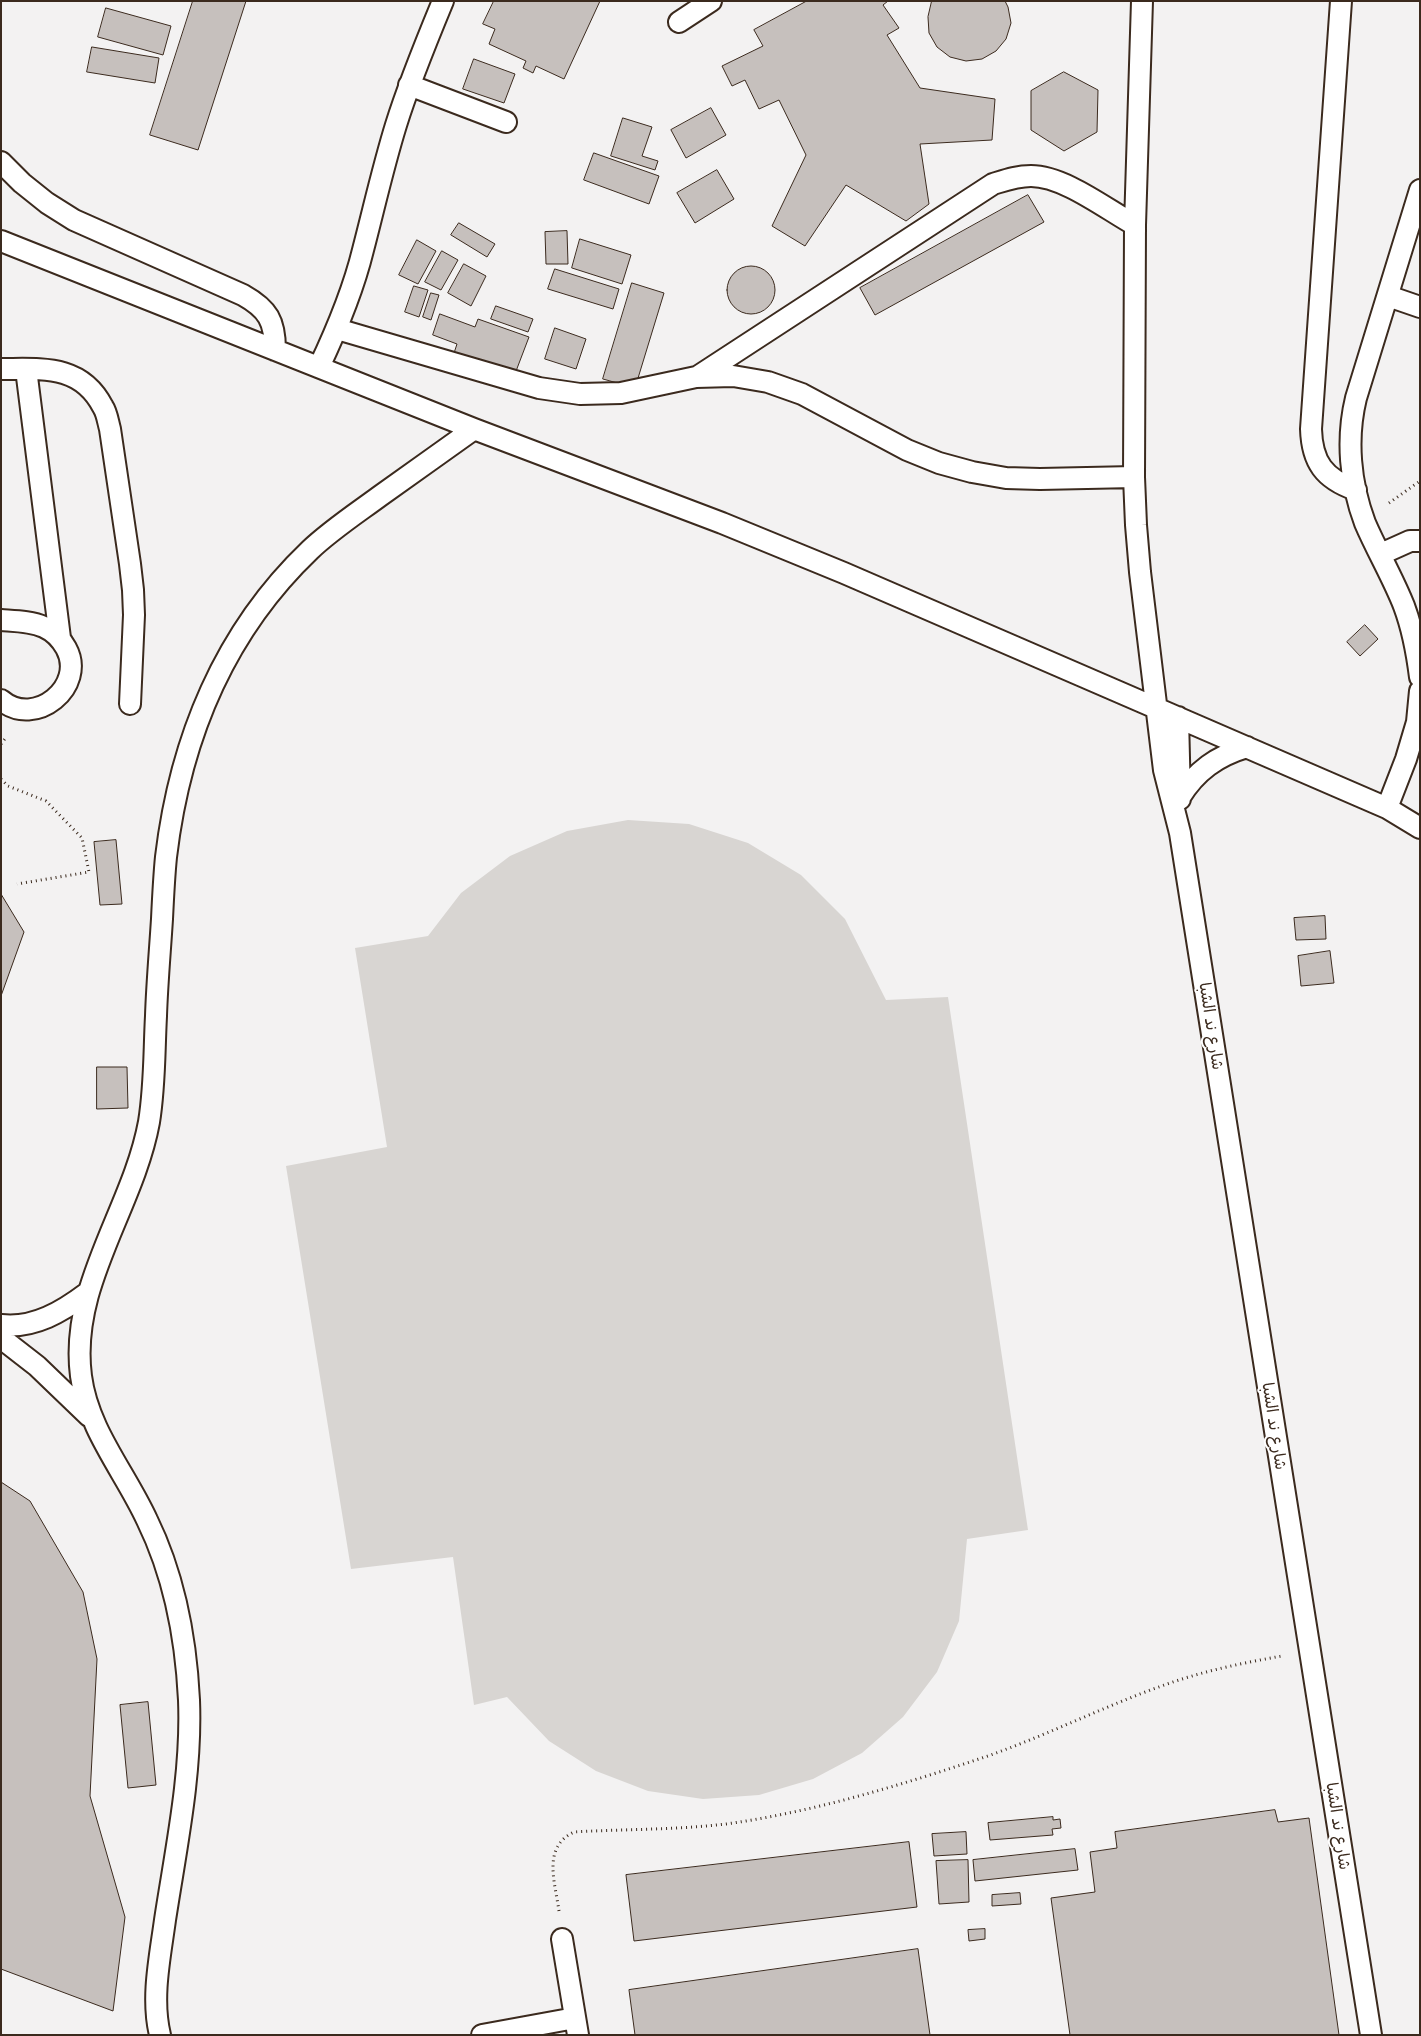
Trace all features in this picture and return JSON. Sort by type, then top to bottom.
[{"type":"lane","points":[[319,367],[337,329],[363,250],[372,210],[409,85],[443,1]]},
{"type":"lane","points":[[679,22],[712,1]]},
{"type":"lane","name":"شارع ند الشبا","points":[[1142,1],[1135,225],[1134,477],[1140,572],[1167,784],[1178,818],[1371,2035]]},
{"type":"lane","points":[[1341,1],[1310,429],[1314,456],[1321,468],[1342,485],[1356,490]]},
{"type":"lane","points":[[409,85],[506,122]]},
{"type":"lane","points":[[1,162],[28,188],[74,220],[243,295],[258,304],[269,316],[272,324],[275,333],[275,350]]},
{"type":"lane","points":[[696,377],[985,190],[1006,180],[1032,176],[1052,180],[1071,188],[1135,225]]},
{"type":"lane","points":[[1420,190],[1352,416],[1350,440],[1356,490],[1366,523],[1404,608],[1416,645],[1420,677]]},
{"type":"lane","points":[[1,241],[474,429],[765,541],[1387,808],[1420,828]]},
{"type":"lane","points":[[1388,296],[1420,307]]},
{"type":"lane","points":[[337,329],[539,388],[580,394],[621,393],[696,377],[732,376],[768,382],[802,394],[907,450],[939,463],[972,472],[1006,478],[1134,477]]},
{"type":"lane","points":[[1,369],[51,369],[73,376],[91,389],[104,408],[110,429],[132,581],[134,615],[130,704]]},
{"type":"lane","points":[[1,700],[7,705],[26,710],[46,706],[62,694],[70,676],[70,656],[60,638],[26,369]]},
{"type":"lane","points":[[160,2035],[156,1992],[189,1749],[189,1702],[185,1655],[177,1609],[166,1564],[147,1520],[91,1418],[81,1377],[80,1334],[88,1293],[135,1176],[148,1125],[156,1073],[156,1020],[166,857],[176,800],[189,744],[210,689],[238,639],[272,592],[311,549],[357,512],[474,429]]},
{"type":"lane","points":[[1381,554],[1410,541],[1420,541]]},
{"type":"lane","points":[[1,620],[44,627],[60,638]]},
{"type":"lane","points":[[1387,808],[1406,759],[1417,722],[1420,691]]},
{"type":"lane","name":"شارع ند الشبا","points":[[1178,717],[1180,797],[1178,818]]},
{"type":"lane","points":[[1180,797],[1189,782],[1215,760],[1230,752],[1247,747]]},
{"type":"lane","points":[[1,1325],[36,1322],[63,1311],[88,1293]]},
{"type":"lane","points":[[1,1338],[38,1366],[91,1418]]},
{"type":"lane","points":[[482,2035],[577,2027],[562,1939]]},
{"type":"path","points":[[1366,523],[1420,481]]},
{"type":"path","points":[[1,779],[8,786],[46,801],[82,838],[89,872],[17,884]]},
{"type":"path","points":[[562,1939],[553,1853],[561,1840],[574,1832],[655,1830],[725,1824],[794,1812],[862,1796],[1000,1751],[1180,1680],[1223,1668],[1310,1651]]},
{"type":"shaded area","points":[[628,820],[689,824],[748,843],[801,875],[845,919],[886,1000],[948,997],[1028,1530],[967,1539],[959,1621],[937,1672],[903,1717],[862,1753],[813,1779],[759,1795],[703,1799],[648,1791],[596,1771],[549,1741],[507,1697],[474,1705],[453,1557],[351,1569],[286,1166],[387,1147],[355,948],[428,936],[461,893],[510,856],[567,831]]},
{"type":"building","points":[[193,1],[246,1],[198,150],[150,135]]},
{"type":"building","points":[[494,1],[600,1],[564,79],[536,66],[533,73],[523,68],[526,61],[489,44],[495,29],[483,24]]},
{"type":"building","points":[[807,1],[888,1],[883,5],[899,28],[887,35],[920,88],[995,99],[992,140],[920,144],[929,204],[906,221],[846,185],[805,246],[772,226],[806,155],[779,100],[759,109],[745,80],[732,86],[722,66],[763,46],[754,30]]},
{"type":"building","points":[[932,1],[1005,1],[1011,23],[1006,39],[996,51],[982,59],[966,61],[950,57],[937,47],[929,33],[928,17]]},
{"type":"building","points":[[106,8],[171,26],[163,55],[98,37]]},
{"type":"building","points":[[92,47],[159,58],[155,83],[87,72]]},
{"type":"building","points":[[474,59],[515,74],[504,103],[463,89]]},
{"type":"building","points":[[1064,72],[1098,90],[1097,132],[1064,151],[1031,130],[1031,91]]},
{"type":"building","points":[[711,108],[726,135],[686,158],[671,130]]},
{"type":"building","points":[[623,118],[652,127],[642,156],[658,161],[655,170],[611,156]]},
{"type":"building","points":[[594,153],[659,176],[649,204],[584,180]]},
{"type":"building","points":[[717,170],[734,199],[695,223],[677,193]]},
{"type":"building","points":[[1028,195],[1044,222],[875,315],[860,288]]},
{"type":"building","points":[[459,223],[495,244],[487,257],[451,235]]},
{"type":"building","points":[[567,231],[568,264],[546,264],[545,232]]},
{"type":"building","points":[[580,239],[631,255],[622,284],[572,268]]},
{"type":"building","points":[[417,240],[436,251],[418,284],[399,275]]},
{"type":"building","points":[[442,251],[458,260],[441,290],[425,282]]},
{"type":"building","points":[[464,264],[486,276],[471,306],[448,293]]},
{"type":"building","points":[[746,266],[756,266],[768,273],[775,285],[775,295],[768,307],[756,314],[746,314],[738,310],[731,303],[727,295],[727,285],[731,277],[738,270]]},
{"type":"building","points":[[555,269],[619,289],[613,309],[548,289]]},
{"type":"building","points":[[632,283],[664,293],[635,388],[603,379]]},
{"type":"building","points":[[414,286],[428,290],[419,317],[405,312]]},
{"type":"building","points":[[431,293],[439,295],[431,320],[423,317]]},
{"type":"building","points":[[496,306],[533,319],[528,332],[491,319]]},
{"type":"building","points":[[440,314],[475,327],[478,319],[529,337],[513,379],[453,356],[457,344],[433,335]]},
{"type":"building","points":[[555,328],[586,339],[576,369],[545,359]]},
{"type":"building","points":[[1365,625],[1378,639],[1360,656],[1347,642]]},
{"type":"building","points":[[116,840],[122,904],[100,905],[94,842]]},
{"type":"building","points":[[1,894],[24,932],[1,996]]},
{"type":"building","points":[[1325,916],[1326,939],[1296,940],[1294,918]]},
{"type":"building","points":[[1330,951],[1334,983],[1301,986],[1298,956]]},
{"type":"building","points":[[97,1067],[127,1067],[128,1108],[97,1109]]},
{"type":"building","points":[[1,1482],[30,1501],[83,1592],[97,1659],[90,1796],[125,1917],[113,2011],[1,1969]]},
{"type":"building","points":[[148,1702],[156,1785],[128,1788],[120,1705]]},
{"type":"building","points":[[1275,1810],[1278,1822],[1309,1818],[1339,2035],[1070,2035],[1051,1898],[1095,1892],[1090,1852],[1117,1848],[1115,1832]]},
{"type":"building","points":[[1053,1817],[1053,1820],[1060,1819],[1061,1828],[1052,1829],[1053,1835],[990,1840],[988,1823]]},
{"type":"building","points":[[966,1832],[967,1854],[934,1856],[932,1834]]},
{"type":"building","points":[[909,1842],[917,1907],[634,1941],[626,1875]]},
{"type":"building","points":[[1075,1849],[1078,1870],[975,1881],[973,1860]]},
{"type":"building","points":[[968,1860],[969,1902],[939,1904],[936,1861]]},
{"type":"building","points":[[1020,1893],[1021,1904],[992,1906],[992,1895]]},
{"type":"building","points":[[985,1929],[985,1939],[969,1941],[968,1930]]},
{"type":"building","points":[[918,1949],[930,2035],[635,2035],[629,1990]]}]
